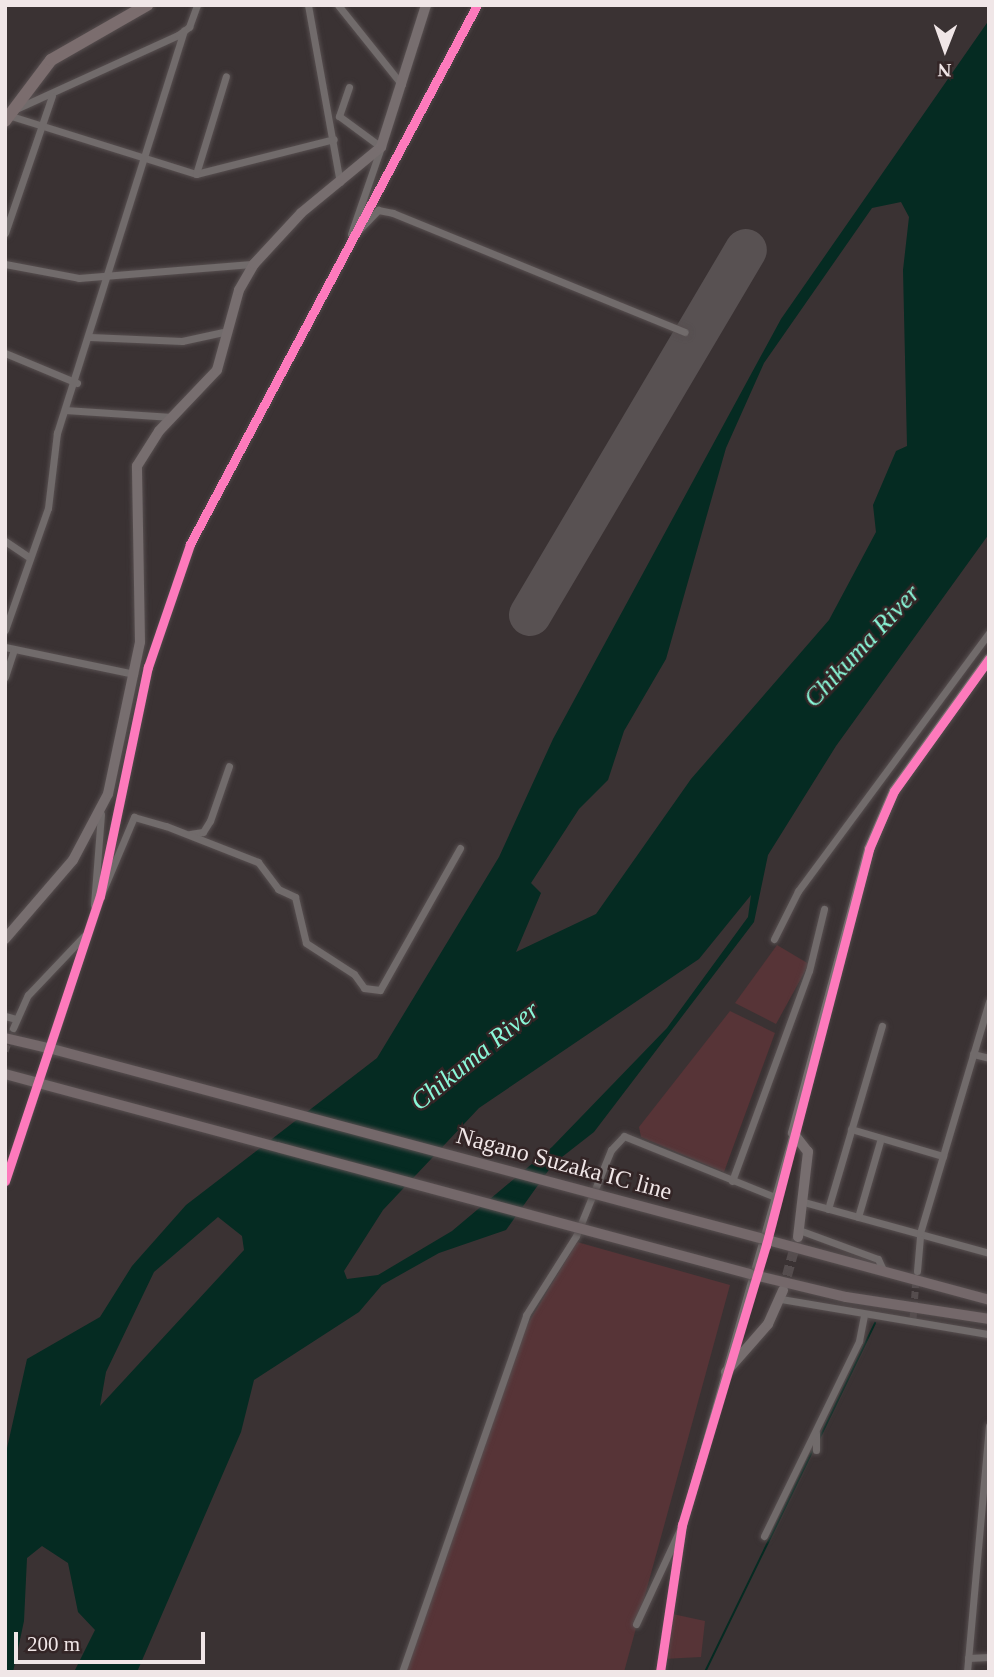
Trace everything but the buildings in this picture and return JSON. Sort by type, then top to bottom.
[{"type":"highway","points":[[11,115],[60,53],[147,5]]},
{"type":"main road","points":[[5,939],[73,860],[101,814],[139,642],[134,484],[145,451],[172,417],[217,370],[228,331],[254,264],[381,147],[426,5]]},
{"type":"main road","points":[[799,1234],[808,1152],[793,1133],[869,849],[894,790],[989,659]]},
{"type":"main road","name":"Nagano Suzaka IC line","points":[[5,1038],[989,1300]]},
{"type":"main road","points":[[5,1074],[753,1275],[989,1320]]},
{"type":"main road","points":[[726,1371],[782,1295]]},
{"type":"street","points":[[5,631],[48,509],[65,410],[77,383],[184,31],[197,5]]},
{"type":"street","points":[[309,5],[317,76],[334,139],[341,183]]},
{"type":"street","points":[[311,16],[316,5]]},
{"type":"street","points":[[338,5],[402,86]]},
{"type":"street","points":[[100,896],[148,667],[190,544],[477,5]]},
{"type":"street","points":[[11,115],[184,31]]},
{"type":"street","points":[[196,174],[226,76]]},
{"type":"street","points":[[349,87],[339,116],[381,147],[351,238]]},
{"type":"street","points":[[5,233],[52,96]]},
{"type":"street","points":[[11,115],[196,174],[334,139]]},
{"type":"street","points":[[351,238],[378,210],[393,213],[685,332]]},
{"type":"street","points":[[5,264],[29,272],[109,276],[254,264]]},
{"type":"street","points":[[90,337],[183,341],[228,331]]},
{"type":"street","points":[[5,353],[77,383]]},
{"type":"street","points":[[65,410],[172,417]]},
{"type":"street","points":[[5,541],[30,558]]},
{"type":"street","points":[[774,939],[798,891],[989,633]]},
{"type":"street","points":[[5,677],[9,649],[134,674]]},
{"type":"street","points":[[186,834],[203,832],[229,766]]},
{"type":"street","points":[[5,1181],[51,1049],[94,905],[101,814]]},
{"type":"street","points":[[94,905],[110,886],[134,817],[258,862],[278,889],[295,897],[306,943],[354,974],[365,988],[380,990],[460,848]]},
{"type":"street","points":[[732,1181],[778,1041],[809,971],[824,909]]},
{"type":"street","points":[[13,1028],[28,995],[86,934]]},
{"type":"street","points":[[917,1272],[920,1233],[989,1000]]},
{"type":"street","points":[[5,1017],[16,1019]]},
{"type":"street","points":[[828,1209],[882,1027]]},
{"type":"street","points":[[973,1054],[989,1058]]},
{"type":"street","points":[[851,1129],[943,1156]]},
{"type":"street","points":[[660,1672],[682,1525],[793,1133]]},
{"type":"street","points":[[402,1672],[526,1315],[576,1236],[611,1150],[624,1136],[775,1197]]},
{"type":"street","points":[[858,1217],[881,1138]]},
{"type":"street","points":[[804,1202],[989,1253]]},
{"type":"street","points":[[799,1234],[878,1259],[884,1272]]},
{"type":"street","points":[[782,1295],[864,1316],[989,1334]]},
{"type":"street","points":[[764,1536],[816,1429],[864,1316]]},
{"type":"street","points":[[967,1672],[989,1426]]},
{"type":"street","points":[[816,1429],[816,1450]]},
{"type":"street","points":[[636,1624],[682,1525]]},
{"type":"street","points":[[968,1658],[989,1657]]},
{"type":"shaded area","points":[[777,945],[809,964],[776,1024],[735,1003]]},
{"type":"shaded area","points":[[730,1011],[775,1033],[724,1172],[641,1137],[639,1127]]},
{"type":"shaded area","points":[[577,1242],[730,1285],[624,1672],[405,1672],[527,1325]]},
{"type":"shaded area","points":[[668,1613],[705,1621],[701,1657],[663,1659]]},
{"type":"water","name":"Chikuma River","points":[[989,20],[989,534],[836,746],[768,855],[754,922],[594,1132],[553,1164],[506,1230],[439,1253],[382,1285],[359,1312],[254,1380],[241,1432],[137,1672],[74,1672],[95,1630],[78,1612],[68,1563],[42,1546],[27,1558],[24,1621],[13,1672],[5,1672],[5,1457],[27,1359],[100,1317],[132,1266],[186,1205],[377,1058],[499,857],[553,739],[781,319]],"holes":[[[901,202],[909,217],[903,270],[907,446],[896,451],[873,505],[876,532],[829,620],[691,779],[596,914],[516,952],[541,893],[531,883],[579,809],[608,780],[624,731],[666,659],[726,448],[764,363],[872,208]],[[751,895],[748,917],[667,1028],[552,1147],[452,1231],[378,1275],[347,1279],[344,1271],[383,1210],[479,1108],[699,959]],[[218,1217],[242,1236],[244,1250],[100,1406],[106,1372],[154,1272]]]},
{"type":"waterway","points":[[819,1439],[875,1323]]},
{"type":"waterway","points":[[705,1672],[813,1450]]},
{"type":"runway","points":[[530,615],[746,250]]},
{"type":"tunnel","points":[[5,1051],[13,1028]]},
{"type":"tunnel","points":[[783,1290],[797,1239]]},
{"type":"tunnel","points":[[913,1319],[916,1279]]},
{"type":"cycle path","points":[[5,1181],[100,896],[148,667],[190,544],[477,5]]},
{"type":"cycle path","points":[[660,1672],[682,1525],[766,1245],[869,849],[894,791],[989,659]]}]
